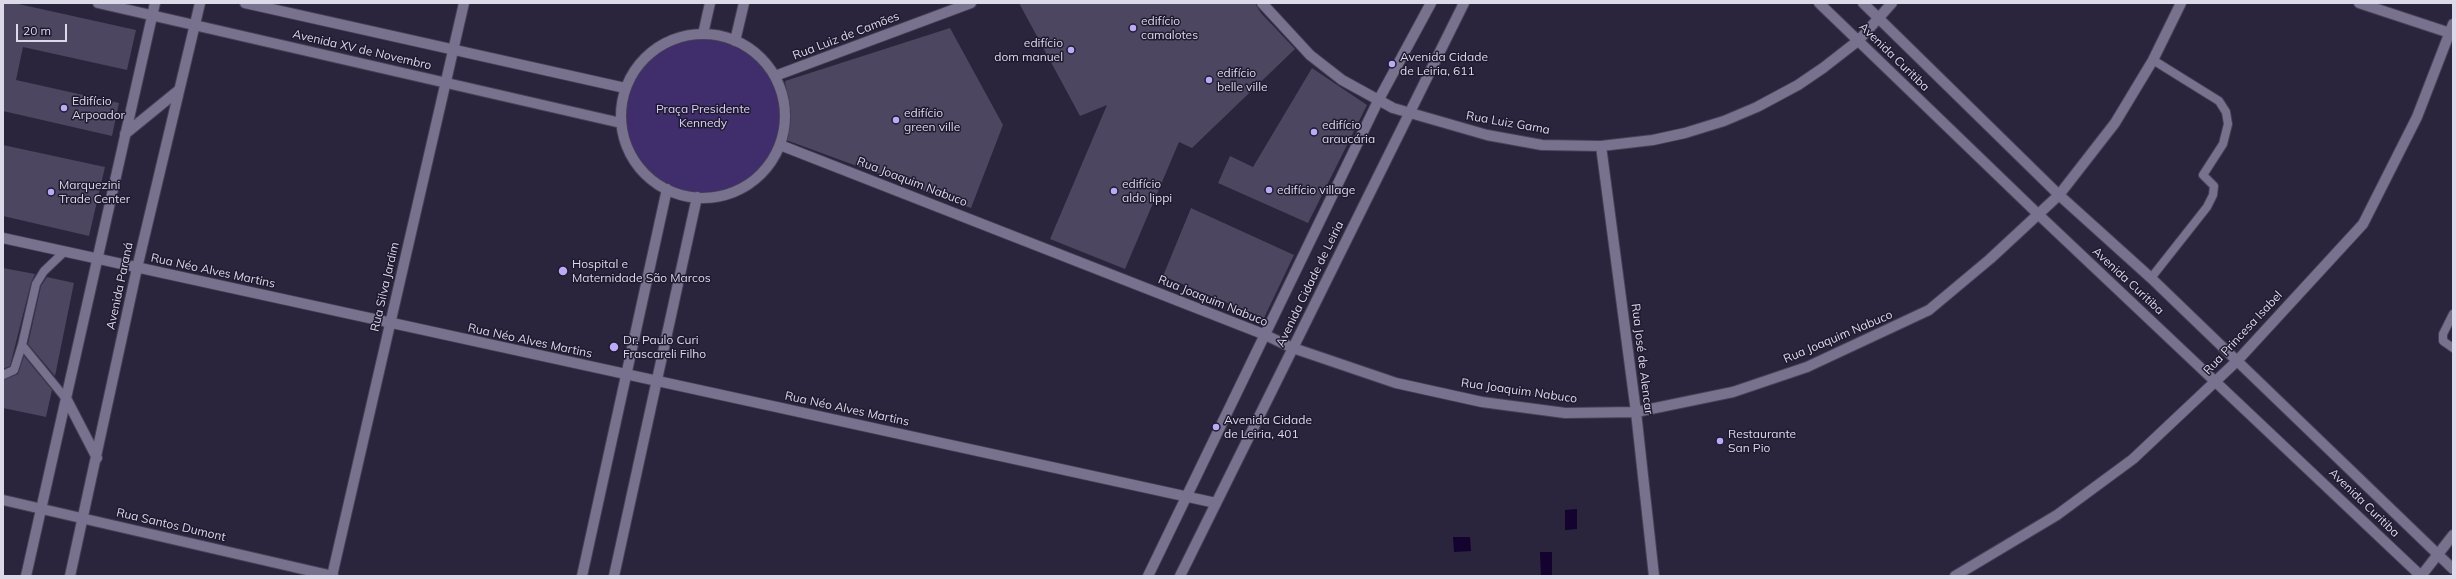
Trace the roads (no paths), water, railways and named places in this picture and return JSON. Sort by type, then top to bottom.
[{"type":"main road","name":"Avenida XV de Novembro","points":[[98,3],[621,123]]},
{"type":"main road","points":[[26,576],[67,400],[97,259],[155,3]]},
{"type":"main road","name":"Avenida Paraná","points":[[70,576],[82,517],[97,458],[137,268],[200,3]]},
{"type":"main road","name":"Avenida XV de Novembro","points":[[246,3],[625,88]]},
{"type":"main road","name":"Rua Silva Jardim","points":[[333,576],[464,3]]},
{"type":"main road","points":[[703,34],[710,3]]},
{"type":"main road","points":[[735,41],[744,3]]},
{"type":"main road","name":"Rua Luiz de Camões","points":[[775,76],[970,3]]},
{"type":"main road","name":"Rua Luiz Gama","points":[[1262,3],[1310,54],[1342,80],[1378,101],[1409,114],[1487,135],[1534,143],[1601,146],[1653,140],[1724,121],[1757,107],[1798,85],[1859,40],[1892,3]]},
{"type":"main road","name":"Avenida Cidade de Leiria","points":[[1148,576],[1263,334],[1378,101],[1431,3]]},
{"type":"main road","name":"Avenida Cidade de Leiria","points":[[1180,576],[1464,3]]},
{"type":"main road","name":"Avenida Curitiba","points":[[1819,3],[2040,216],[2421,576]]},
{"type":"main road","name":"Avenida Curitiba","points":[[1863,3],[2059,196],[2151,278],[2453,569]]},
{"type":"main road","name":"Rua Joaquim Nabuco","points":[[780,145],[1263,334],[1293,348],[1396,383],[1482,402],[1565,413],[1636,412],[1733,392],[1807,367],[1923,313],[2040,216],[2059,196],[2115,123],[2153,60],[2181,3]]},
{"type":"main road","points":[[2359,3],[2452,30]]},
{"type":"main road","name":"Rua Princesa Isabel","points":[[1955,576],[2056,514],[2133,460],[2217,382],[2363,224],[2417,117],[2452,30]]},
{"type":"main road","points":[[703,34],[735,41],[753,51],[765,62],[775,76],[785,110],[784,128],[780,145],[772,160],[761,174],[747,185],[720,195],[696,197],[667,189],[655,182],[635,162],[623,137],[621,105],[625,88],[634,70],[647,55],[663,44],[682,36],[703,34]]},
{"type":"main road","points":[[125,134],[179,90]]},
{"type":"main road","name":"Rua José de Alencar","points":[[1601,146],[1636,412],[1654,576]]},
{"type":"main road","points":[[582,576],[667,189]]},
{"type":"main road","points":[[614,576],[696,197]]},
{"type":"main road","name":"Rua Néo Alves Martins","points":[[3,238],[1186,496],[1216,504]]},
{"type":"main road","points":[[67,400],[97,458]]},
{"type":"main road","name":"Rua Santos Dumont","points":[[3,500],[333,576]]},
{"type":"main road","points":[[2421,576],[2453,535]]},
{"type":"lane","points":[[2151,278],[2207,207],[2213,195],[2214,186],[2203,175],[2223,144],[2228,124],[2226,112],[2219,101],[2153,60]]},
{"type":"lane","points":[[3,375],[14,370],[22,345],[36,284],[44,271],[64,252]]},
{"type":"lane","points":[[2453,314],[2443,334],[2443,341],[2453,348]]},
{"type":"lane","points":[[22,345],[67,400]]},
{"type":"place","name":"edifício camalotes","points":[[1133,28]]},
{"type":"place","name":"edifício dom manuel","points":[[1071,50]]},
{"type":"place","name":"Avenida Cidade de Leiria, 611","points":[[1392,64]]},
{"type":"place","name":"edifício belle ville","points":[[1209,80]]},
{"type":"place","name":"Edifício Arpoador","points":[[64,108]]},
{"type":"place","name":"edifício green ville","points":[[896,120]]},
{"type":"place","name":"edifício araucária","points":[[1314,132]]},
{"type":"place","name":"edifício village","points":[[1269,190]]},
{"type":"place","name":"edifício aldo lippi","points":[[1114,191]]},
{"type":"place","name":"Marquezini Trade Center","points":[[51,192]]},
{"type":"place","name":"Hospital e Maternidade São Marcos","points":[[563,271]]},
{"type":"place","name":"Dr. Paulo Curi Frascareli Filho","points":[[614,347]]},
{"type":"place","name":"Avenida Cidade de Leiria, 401","points":[[1216,427]]},
{"type":"place","name":"Restaurante San Pio","points":[[1720,441]]},
{"type":"park label","name":"Praça Presidente Kennedy","points":[[703,116]]}]
